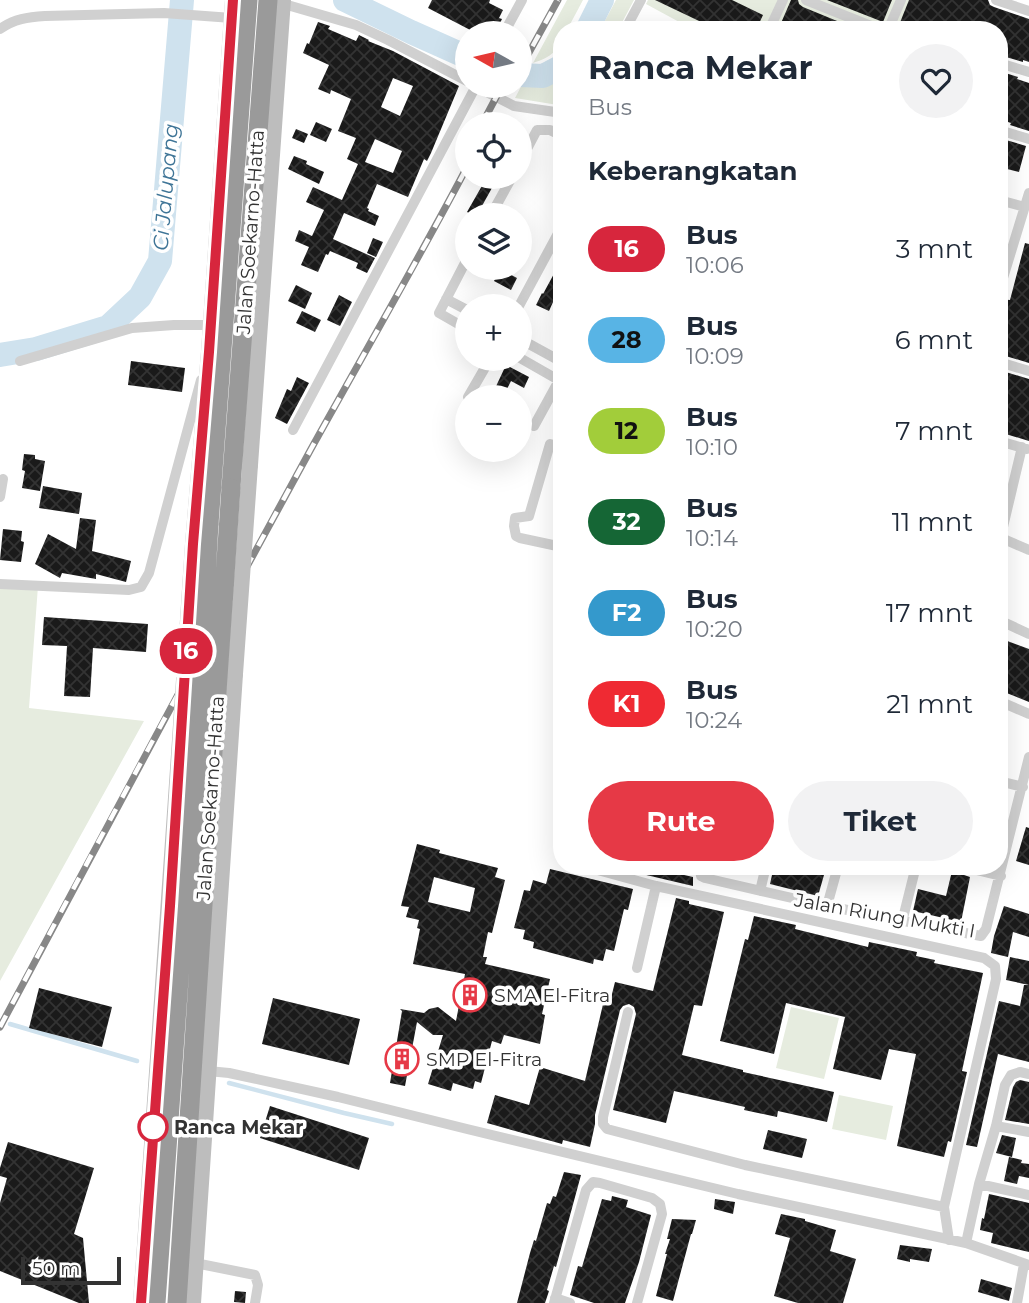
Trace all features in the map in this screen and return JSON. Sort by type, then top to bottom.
[{"type":"highway","name":"Jalan Soekarno-Hatta","points":[[156,1303],[187,867],[207,710],[230,488],[276,1]]},
{"type":"highway","name":"Jalan Soekarno-Hatta","points":[[177,1303],[207,710],[209,524],[239,7]]},
{"type":"highway","points":[[170,906],[187,867]]},
{"type":"main road","name":"Jalan Soekarno-Hatta","points":[[192,1303],[250,465],[276,1]]},
{"type":"main road","name":"Jalan Soekarno-Hatta","points":[[141,1303],[209,325],[239,7]]},
{"type":"street","points":[[511,21],[522,0]]},
{"type":"street","points":[[630,21],[641,0]]},
{"type":"street","points":[[769,0],[782,3],[773,21]]},
{"type":"street","points":[[806,0],[858,21]]},
{"type":"street","points":[[892,21],[901,0]]},
{"type":"street","points":[[996,0],[1029,10]]},
{"type":"street","points":[[276,1],[356,25],[455,76]]},
{"type":"street","points":[[0,29],[9,22],[25,18],[122,13],[204,16],[239,7]]},
{"type":"street","points":[[1008,66],[1029,72]]},
{"type":"street","points":[[293,430],[470,98]]},
{"type":"street","points":[[499,98],[514,106],[553,112]]},
{"type":"street","points":[[532,139],[537,130],[553,132]]},
{"type":"street","points":[[1008,133],[1029,139]]},
{"type":"street","points":[[1008,261],[1029,193]]},
{"type":"street","points":[[1008,202],[1025,207]]},
{"type":"street","points":[[525,294],[553,243]]},
{"type":"street","points":[[455,322],[439,313],[456,280]]},
{"type":"street","points":[[446,299],[455,304]]},
{"type":"street","points":[[20,360],[132,328],[209,325]]},
{"type":"street","points":[[532,346],[553,357]]},
{"type":"street","points":[[0,584],[129,590],[141,587],[149,573],[209,352]]},
{"type":"street","points":[[532,364],[553,375]]},
{"type":"street","points":[[1008,365],[1029,371]]},
{"type":"street","points":[[534,426],[553,393]]},
{"type":"street","points":[[1008,443],[1026,448],[1008,510]]},
{"type":"street","points":[[553,445],[550,444],[529,516],[515,518],[514,526],[516,536],[520,538],[553,545]]},
{"type":"street","points":[[0,497],[3,479]]},
{"type":"street","points":[[1008,541],[1029,550]]},
{"type":"street","points":[[1008,624],[1029,634]]},
{"type":"street","points":[[1008,705],[1029,715]]},
{"type":"street","name":"Jalan Riung Mukti I","points":[[1008,845],[1029,757]]},
{"type":"street","points":[[1008,783],[1023,787]]},
{"type":"street","points":[[616,875],[984,958],[995,966],[996,979],[944,1207],[949,1240]]},
{"type":"street","points":[[631,879],[632,875]]},
{"type":"street","name":"Jalan Riung Mukti I","points":[[701,875],[827,906],[981,936],[986,929],[1000,876]]},
{"type":"street","points":[[760,891],[764,875]]},
{"type":"street","points":[[827,906],[836,875]]},
{"type":"street","points":[[902,922],[914,875]]},
{"type":"street","points":[[996,875],[1000,876]]},
{"type":"street","points":[[637,968],[656,886]]},
{"type":"street","points":[[628,1012],[603,1117],[603,1124],[607,1129],[745,1165],[944,1207]]},
{"type":"street","points":[[208,1071],[229,1073],[338,1097],[725,1191],[966,1243],[1027,1265],[1025,1282],[1017,1303]]},
{"type":"street","points":[[966,1243],[1005,1085],[1011,1074],[1029,1074]]},
{"type":"street","points":[[996,1126],[1029,1132]]},
{"type":"street","points":[[570,1303],[555,1301],[586,1190],[593,1182],[652,1198],[660,1205],[662,1214],[637,1303]]},
{"type":"street","points":[[979,1184],[1029,1195]]},
{"type":"street","points":[[195,1263],[255,1275],[258,1284],[254,1303]]},
{"type":"shaded area","points":[[567,0],[583,0],[572,21],[556,21]]},
{"type":"shaded area","points":[[616,0],[634,0],[623,21],[605,21]]},
{"type":"shaded area","points":[[648,0],[941,0],[932,21],[677,21],[646,4]]},
{"type":"shaded area","points":[[553,26],[553,53],[533,63]]},
{"type":"shaded area","points":[[532,82],[553,83],[553,104],[515,98],[532,98]]},
{"type":"shaded area","points":[[0,586],[38,586],[29,708],[144,721],[0,981]]},
{"type":"shaded area","points":[[791,1007],[839,1018],[824,1079],[776,1068]]},
{"type":"shaded area","points":[[839,1095],[893,1106],[886,1140],[832,1129]]},
{"type":"building","points":[[432,0],[490,0],[489,3],[503,10],[499,18],[501,21],[455,22],[428,8]]},
{"type":"building","points":[[655,0],[732,0],[763,15],[760,21],[699,21]]},
{"type":"building","points":[[791,0],[798,0],[803,7],[837,21],[782,21]]},
{"type":"building","points":[[827,0],[892,0],[883,21]]},
{"type":"building","points":[[909,0],[988,0],[994,7],[1029,19],[1029,62],[1008,58],[1008,21],[901,21]]},
{"type":"building","points":[[318,22],[356,41],[359,35],[455,84],[455,96],[431,153],[427,161],[424,159],[408,197],[377,184],[367,208],[379,216],[375,226],[344,213],[333,239],[375,258],[367,273],[356,268],[358,263],[330,251],[318,272],[301,265],[309,247],[295,241],[299,230],[312,236],[324,210],[306,202],[313,187],[342,200],[358,164],[347,159],[356,138],[338,131],[351,99],[331,90],[330,94],[318,89],[329,65],[303,53],[307,43],[309,44]],"holes":[[[393,78],[413,86],[400,116],[381,107]],[[375,139],[402,151],[393,173],[365,162]]]},
{"type":"building","points":[[1008,74],[1029,83],[1029,131],[1010,125],[1008,122]]},
{"type":"building","points":[[316,122],[332,129],[326,142],[310,135]]},
{"type":"building","points":[[296,129],[308,134],[304,143],[292,138]]},
{"type":"building","points":[[1008,141],[1026,146],[1019,172],[1008,169]]},
{"type":"building","points":[[294,156],[324,172],[319,184],[288,169]]},
{"type":"building","points":[[480,189],[491,189],[484,203],[472,203]]},
{"type":"building","points":[[373,238],[383,242],[376,257],[367,253]]},
{"type":"building","points":[[1025,243],[1029,244],[1029,363],[1008,357],[1010,300]]},
{"type":"building","points":[[553,276],[553,302],[549,311],[536,305]]},
{"type":"building","points":[[494,280],[516,280],[511,290]]},
{"type":"building","points":[[296,285],[312,293],[305,309],[288,301]]},
{"type":"building","points":[[339,295],[352,302],[340,326],[327,320]]},
{"type":"building","points":[[302,311],[321,320],[315,332],[296,323]]},
{"type":"building","points":[[131,361],[185,368],[182,392],[128,385]]},
{"type":"building","points":[[503,371],[518,371],[529,377],[525,385],[511,381],[509,385],[497,385]]},
{"type":"building","points":[[1008,373],[1029,379],[1029,441],[1008,435]]},
{"type":"building","points":[[297,377],[309,383],[287,424],[275,418],[287,389],[291,391]]},
{"type":"building","points":[[24,454],[35,455],[35,459],[45,461],[40,491],[22,488]]},
{"type":"building","points":[[43,486],[82,493],[79,514],[39,508]]},
{"type":"building","points":[[80,518],[96,520],[92,551],[131,561],[126,582],[96,574],[96,579],[62,573],[60,578],[35,564],[48,534],[76,549]]},
{"type":"building","points":[[3,529],[22,531],[21,541],[24,542],[21,562],[0,560]]},
{"type":"building","points":[[44,617],[148,624],[146,652],[93,648],[90,697],[64,696],[67,646],[42,645]]},
{"type":"building","points":[[1008,641],[1029,649],[1029,702],[1008,694]]},
{"type":"building","points":[[1026,827],[1029,828],[1029,865],[1016,861]]},
{"type":"building","points":[[417,844],[440,850],[439,853],[498,868],[495,877],[505,880],[492,933],[488,932],[483,957],[487,957],[485,964],[550,979],[542,1014],[545,1015],[540,1044],[504,1035],[501,1044],[492,1041],[481,1083],[475,1081],[473,1089],[453,1083],[451,1091],[428,1084],[443,1035],[433,1035],[417,1022],[405,1086],[390,1083],[402,1011],[400,1009],[424,1013],[438,1007],[456,1021],[465,974],[413,964],[420,929],[417,928],[419,920],[406,917],[409,907],[401,906]],"holes":[[[434,877],[475,888],[470,912],[428,902]]]},
{"type":"building","points":[[550,869],[553,870],[553,875],[575,875],[633,889],[628,910],[624,909],[614,951],[606,949],[603,961],[594,959],[593,964],[533,948],[534,942],[523,939],[525,930],[514,928],[524,890],[530,891],[533,880],[546,884]]},
{"type":"building","points":[[646,875],[693,877],[693,886]]},
{"type":"building","points":[[772,875],[824,875],[818,896],[770,884]]},
{"type":"building","points":[[951,875],[970,877],[961,922],[913,911],[918,889],[946,896]]},
{"type":"building","points":[[676,898],[689,901],[689,904],[724,912],[702,1006],[694,1005],[682,1055],[834,1092],[827,1122],[778,1111],[777,1117],[674,1091],[666,1123],[613,1110],[636,1014],[634,1007],[629,1004],[620,1010],[590,1147],[563,1140],[562,1144],[487,1123],[495,1095],[529,1105],[540,1067],[585,1081],[604,1000],[610,1002],[615,982],[653,991]]},
{"type":"building","points":[[1004,906],[1029,914],[1029,937],[1013,932],[1008,957],[991,953]]},
{"type":"building","points":[[754,916],[796,925],[795,929],[868,947],[869,942],[917,952],[916,956],[935,960],[934,963],[983,973],[962,1071],[967,1072],[951,1142],[948,1141],[944,1157],[897,1146],[916,1054],[889,1049],[881,1080],[833,1069],[845,1017],[786,1003],[774,1054],[720,1041],[745,939],[748,940]]},
{"type":"building","points":[[1010,957],[1029,961],[1029,985],[1006,980]]},
{"type":"building","points":[[1024,985],[1029,985],[1029,1062],[998,1054],[977,1147],[966,1145],[999,1001],[1020,1006]]},
{"type":"building","points":[[39,988],[112,1007],[102,1047],[29,1028]]},
{"type":"building","points":[[273,998],[360,1019],[349,1065],[262,1044]]},
{"type":"building","points":[[1020,1080],[1029,1082],[1029,1124],[1005,1120],[1013,1087]]},
{"type":"building","points":[[270,1106],[369,1138],[359,1170],[260,1138]]},
{"type":"building","points":[[768,1130],[807,1139],[802,1158],[763,1149]]},
{"type":"building","points":[[1002,1135],[1016,1138],[1012,1157],[996,1153]]},
{"type":"building","points":[[8,1142],[94,1168],[74,1234],[83,1238],[89,1303],[79,1303],[0,1271],[0,1203],[7,1178],[0,1176],[0,1168]]},
{"type":"building","points":[[1009,1157],[1029,1164],[1029,1178],[1019,1176],[1017,1184],[1004,1181]]},
{"type":"building","points":[[564,1172],[581,1175],[545,1303],[517,1303],[547,1203],[550,1204],[553,1196],[556,1197]]},
{"type":"building","points":[[989,1194],[1029,1203],[1029,1252],[991,1243],[993,1233],[980,1230]]},
{"type":"building","points":[[612,1196],[628,1200],[626,1207],[651,1215],[625,1303],[594,1303],[570,1295],[578,1266],[582,1267],[602,1199],[611,1201]]},
{"type":"building","points":[[715,1199],[735,1202],[733,1214],[714,1209]]},
{"type":"building","points":[[781,1214],[836,1230],[830,1251],[856,1259],[843,1303],[798,1303],[774,1296],[790,1238],[775,1234]]},
{"type":"building","points":[[672,1219],[696,1220],[673,1301],[656,1296],[667,1254],[670,1239],[667,1239]]},
{"type":"building","points":[[900,1245],[932,1249],[929,1262],[897,1259]]},
{"type":"building","points":[[981,1279],[1012,1288],[1009,1301],[978,1292]]},
{"type":"building","points":[[235,1291],[246,1292],[245,1303],[234,1302]]},
{"type":"waterway","name":"Ci Jalupang","points":[[0,355],[36,349],[108,327],[140,297],[160,261],[182,0]]},
{"type":"waterway","points":[[345,0],[455,52]]},
{"type":"waterway","points":[[592,21],[602,0]]},
{"type":"waterway","points":[[532,76],[543,76],[553,71]]},
{"type":"waterway","points":[[10,1024],[137,1061]]},
{"type":"waterway","points":[[229,1083],[392,1124]]},
{"type":"railway","points":[[532,47],[558,0]]},
{"type":"railway","points":[[488,112],[496,98]]},
{"type":"railway","points":[[0,1027],[232,593],[455,189]]},
{"type":"bus line","name":"16","points":[[141,1303],[233,0]]},
{"type":"place","name":"SMA El-Fitra","points":[[470,995]]},
{"type":"place","name":"SMP El-Fitra","points":[[402,1059]]},
{"type":"place","name":"Ranca Mekar","points":[[153,1127]]}]
